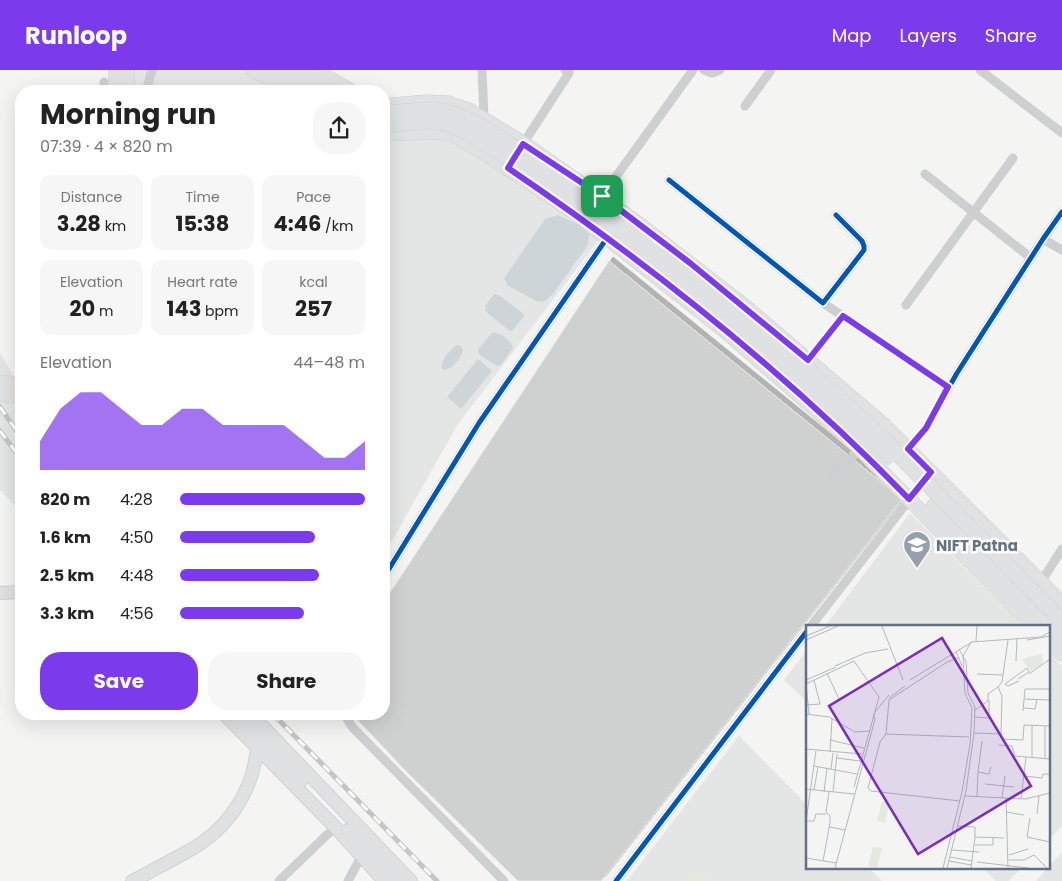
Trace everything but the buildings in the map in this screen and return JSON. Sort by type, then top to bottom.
[{"type":"highway","points":[[116,70],[117,85]]},
{"type":"highway","points":[[127,70],[127,85]]},
{"type":"highway","points":[[274,70],[301,85]]},
{"type":"highway","points":[[296,70],[324,85]]},
{"type":"highway","points":[[390,112],[432,110],[450,112],[471,121],[500,138],[596,203],[654,246],[715,293],[848,406],[878,434],[1062,622]]},
{"type":"highway","points":[[390,124],[431,121],[446,123],[463,130],[516,162],[606,224],[730,320],[843,417],[878,449],[1062,637]]},
{"type":"main road","points":[[314,70],[341,85]]},
{"type":"main road","points":[[256,71],[282,85]]},
{"type":"main road","points":[[390,105],[427,102],[449,103],[469,110],[602,196],[690,263],[884,425],[1062,604]]},
{"type":"main road","points":[[390,134],[438,132],[453,136],[474,146],[607,238],[725,331],[857,446],[1033,625]]},
{"type":"main road","points":[[0,382],[15,383]]},
{"type":"main road","points":[[0,394],[15,396]]},
{"type":"main road","points":[[1050,643],[1062,654]]},
{"type":"street","points":[[148,85],[152,70]]},
{"type":"street","points":[[474,146],[484,118],[482,70]]},
{"type":"street","points":[[508,168],[569,73],[565,70]]},
{"type":"street","points":[[602,196],[693,70]]},
{"type":"street","points":[[704,70],[712,73],[720,70]]},
{"type":"street","points":[[745,106],[771,70]]},
{"type":"street","points":[[984,71],[1062,133]]},
{"type":"street","points":[[906,305],[1013,158]]},
{"type":"street","points":[[925,174],[1031,258]]},
{"type":"street","points":[[669,180],[823,302],[948,387]]},
{"type":"street","points":[[908,449],[926,428],[948,387],[1043,238],[1062,212]]},
{"type":"street","points":[[823,302],[864,250],[862,241],[836,215]]},
{"type":"street","points":[[390,566],[479,423],[607,238]]},
{"type":"street","points":[[1043,238],[1062,250]]},
{"type":"street","points":[[808,360],[843,316]]},
{"type":"street","points":[[834,474],[851,462],[857,446]]},
{"type":"street","points":[[812,625],[931,472]]},
{"type":"street","points":[[1041,582],[1062,549]]},
{"type":"street","points":[[0,594],[15,593]]},
{"type":"street","points":[[616,881],[806,632]]},
{"type":"street","points":[[230,720],[335,827],[384,881]]},
{"type":"street","points":[[243,720],[398,881]]},
{"type":"street","points":[[257,720],[411,881]]},
{"type":"street","points":[[348,720],[353,728],[504,881]]},
{"type":"street","points":[[132,881],[204,842],[224,823],[248,788],[256,760],[257,748]]},
{"type":"street","points":[[279,881],[335,827]]},
{"type":"street","points":[[348,881],[361,857]]},
{"type":"shaded area","points":[[129,70],[250,70],[275,85],[130,85]]},
{"type":"shaded area","points":[[441,135],[491,153],[601,237],[458,424],[390,544],[390,136]]},
{"type":"shaded area","points":[[558,215],[583,227],[589,235],[588,245],[553,294],[544,302],[536,301],[507,285],[504,278],[545,219]]},
{"type":"shaded area","points":[[494,294],[499,295],[525,315],[513,330],[510,331],[486,312],[485,306]]},
{"type":"shaded area","points":[[493,332],[505,337],[513,348],[501,365],[497,366],[479,354],[478,349]]},
{"type":"shaded area","points":[[456,345],[461,346],[463,350],[460,357],[456,363],[443,370],[441,367],[445,356]]},
{"type":"shaded area","points":[[0,353],[15,377],[15,506],[0,490]]},
{"type":"shaded area","points":[[478,359],[492,371],[461,409],[447,397]]},
{"type":"shaded area","name":"NIFT Patna","points":[[910,513],[1021,625],[826,625]]},
{"type":"shaded area","points":[[806,651],[806,701],[784,680]]},
{"type":"shaded area","points":[[1050,654],[1062,666],[1062,826],[1050,838]]},
{"type":"shaded area","points":[[739,736],[806,804],[806,868],[869,868],[882,881],[627,881]]},
{"type":"shaded area","points":[[1062,852],[1062,881],[1036,881],[1048,868],[1050,868],[1050,865]]},
{"type":"shaded area","points":[[697,866],[713,881],[684,881]]},
{"type":"shaded area","points":[[982,868],[1021,868],[1009,881],[996,881]]},
{"type":"railway","points":[[0,407],[15,428]]},
{"type":"railway","points":[[0,431],[15,451]]},
{"type":"railway","points":[[279,720],[437,881]]},
{"type":"cycle path","points":[[669,180],[823,303],[864,250],[862,241],[836,215]]},
{"type":"cycle path","points":[[908,449],[926,428],[957,373],[1062,212]]},
{"type":"cycle path","points":[[390,567],[479,423],[607,238]]},
{"type":"cycle path","points":[[616,881],[806,632]]},
{"type":"place","name":"NIFT Patna","points":[[917,569]]},
{"type":"route","points":[[523,144],[602,196],[746,307],[808,360],[843,316],[948,387],[926,428],[908,449],[931,472],[909,499],[857,446],[725,331],[607,238],[508,168],[523,144]]}]
